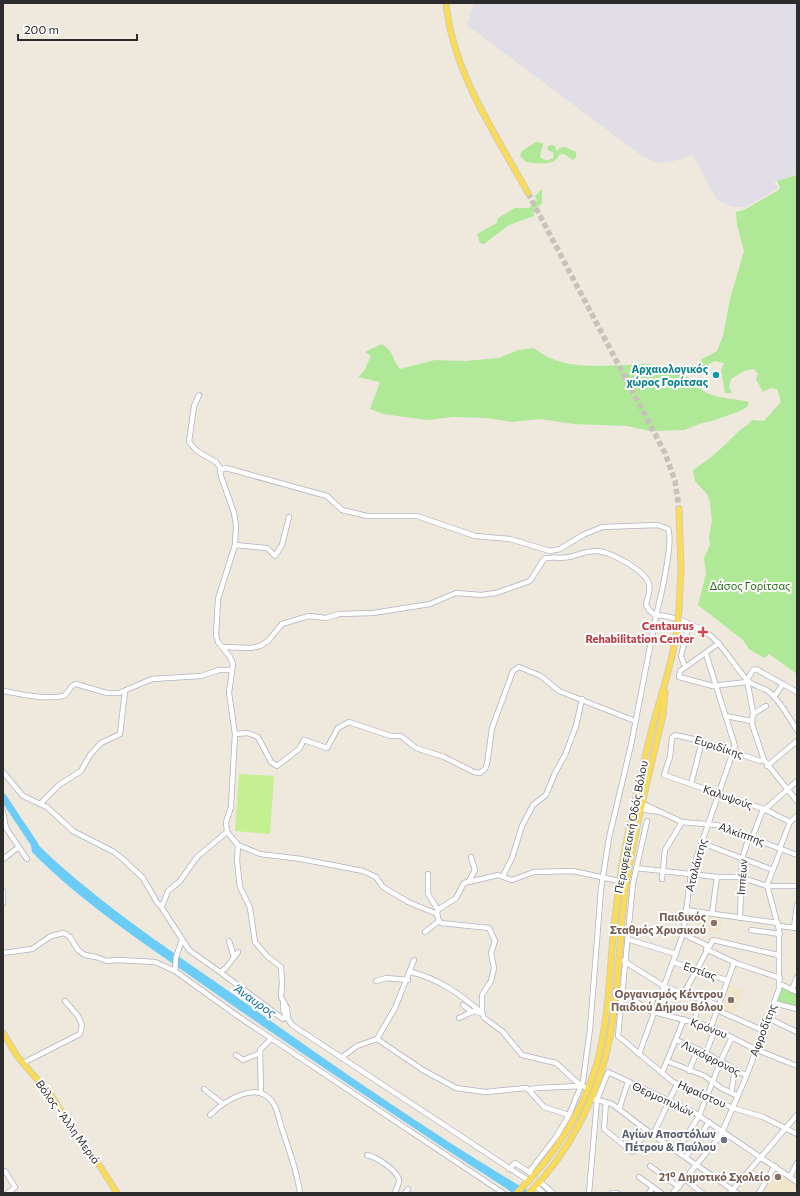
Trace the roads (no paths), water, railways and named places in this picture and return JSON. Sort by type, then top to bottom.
[{"type":"main road","points":[[446,3],[454,40],[466,78],[477,101],[528,193]]},
{"type":"main road","name":"Περιφερειακή Οδός Βόλου","points":[[534,1187],[570,1141],[594,1099],[610,1035],[625,894],[643,802],[663,715],[667,679],[677,629],[681,552],[679,509]]},
{"type":"main road","name":"Περιφερειακή Οδός Βόλου","points":[[517,1193],[528,1182],[532,1174],[563,1137],[578,1110],[585,1087],[597,1063],[605,1026],[619,881],[635,803],[656,714],[667,679]]},
{"type":"main road","name":"Βόλος - Άλλη Μεριά","points":[[3,1034],[23,1063],[53,1098],[78,1138],[96,1160],[117,1193]]},
{"type":"street","points":[[199,395],[194,406],[189,442],[197,451],[216,462],[221,469],[220,475],[235,517],[235,545],[218,603],[216,635],[218,642],[232,661],[229,694],[235,734],[230,807],[226,822],[227,832],[238,845],[265,855],[301,859],[359,870],[376,877],[383,886],[408,902],[437,912]]},
{"type":"street","points":[[221,469],[226,468],[327,496],[342,510],[367,516],[417,516],[475,536],[510,539],[550,551],[560,548],[583,535],[602,527],[664,527],[668,530],[670,536],[667,564],[636,721],[609,838],[602,879],[585,1087],[532,1174],[515,1163],[509,1168]]},
{"type":"street","points":[[235,545],[267,548],[275,556],[282,545],[289,517]]},
{"type":"street","points":[[223,647],[258,647],[268,641],[282,624],[309,616],[329,618],[340,614],[374,613],[430,604],[456,593],[481,595],[496,592],[528,583],[544,559],[568,558],[594,551],[603,551],[613,555],[642,574],[649,585],[649,596],[646,605],[656,616],[667,616],[706,631],[719,643],[747,681],[753,714],[751,721],[764,760],[797,801]]},
{"type":"street","points":[[685,667],[681,656],[689,624]]},
{"type":"street","points":[[719,643],[706,654],[678,672],[678,676],[717,686],[747,681],[768,691],[774,697],[797,730]]},
{"type":"street","name":"Αταλάντης","points":[[639,1054],[683,934],[691,874],[735,743],[706,654]]},
{"type":"street","points":[[235,734],[248,733],[258,736],[271,762],[277,766],[299,749],[303,745],[304,740],[327,748],[338,728],[349,722],[391,736],[401,736],[416,748],[444,757],[477,773],[483,771],[487,764],[492,728],[515,668],[522,667],[541,676],[554,688],[636,721]]},
{"type":"street","points":[[747,681],[754,669],[797,692]]},
{"type":"street","points":[[3,691],[34,695],[59,696],[65,694],[71,686],[76,684],[107,693],[119,693],[152,679],[200,676],[219,670],[232,670]]},
{"type":"street","points":[[774,697],[782,684]]},
{"type":"street","points":[[40,804],[59,784],[81,771],[90,755],[101,743],[120,734],[125,691]]},
{"type":"street","points":[[503,876],[512,858],[522,826],[533,805],[546,794],[565,755],[576,726],[582,699]]},
{"type":"street","points":[[753,714],[766,706]]},
{"type":"street","points":[[726,716],[751,721]]},
{"type":"street","name":"Ευριδίκης","points":[[664,776],[674,736],[684,736],[760,761],[764,760]]},
{"type":"street","points":[[691,784],[702,741]]},
{"type":"street","points":[[768,766],[797,741]]},
{"type":"street","points":[[3,772],[20,794],[56,814],[73,831],[114,852],[126,862],[143,878],[191,952],[283,1019],[286,1017],[283,1010],[281,997],[281,967],[267,956],[254,940],[250,908],[240,887],[237,861],[238,845]]},
{"type":"street","name":"Καλυψούς","points":[[664,776],[718,792],[764,809],[790,822]]},
{"type":"street","points":[[764,809],[797,781]]},
{"type":"street","points":[[635,803],[643,802],[663,813]]},
{"type":"street","points":[[635,803],[642,809],[663,813]]},
{"type":"street","name":"Ιππέων","points":[[740,918],[740,877],[742,859],[764,809]]},
{"type":"street","points":[[3,812],[4,827],[27,859]]},
{"type":"street","name":"Αλκίππης","points":[[663,813],[682,822],[708,823],[797,855]]},
{"type":"street","points":[[767,886],[790,822],[797,816]]},
{"type":"street","points":[[622,992],[626,939],[636,868],[647,821]]},
{"type":"street","points":[[662,879],[666,846],[682,822]]},
{"type":"street","points":[[160,906],[164,904],[168,891],[180,881],[197,857],[227,832]]},
{"type":"street","points":[[702,843],[774,870]]},
{"type":"street","points":[[3,859],[19,847]]},
{"type":"street","points":[[469,881],[475,869],[471,856]]},
{"type":"street","points":[[636,868],[691,874],[740,877],[767,886],[797,886]]},
{"type":"street","points":[[437,912],[456,898],[462,885],[469,881],[503,876],[512,880],[534,872],[573,871],[602,879],[619,881]]},
{"type":"street","points":[[428,874],[428,894],[437,912],[439,921]]},
{"type":"street","points":[[712,914],[717,876]]},
{"type":"street","name":"Αφροδίτης","points":[[673,1193],[717,1140],[738,1096],[780,984],[778,955],[780,934],[767,886]]},
{"type":"street","points":[[3,891],[3,903]]},
{"type":"street","points":[[686,910],[758,920],[795,928],[797,905]]},
{"type":"street","points":[[758,920],[753,931],[780,934]]},
{"type":"street","points":[[425,932],[439,921]]},
{"type":"street","points":[[439,921],[443,923],[490,929],[495,941],[491,953],[493,969],[491,981],[482,995],[482,1013]]},
{"type":"street","points":[[3,953],[32,949],[51,936],[64,933],[70,937],[78,950],[85,955],[96,956],[107,961],[118,960],[155,962],[175,968],[271,1038],[503,1193]]},
{"type":"street","points":[[683,934],[734,963],[780,978]]},
{"type":"street","points":[[626,939],[676,954]]},
{"type":"street","points":[[175,968],[178,950],[182,940]]},
{"type":"street","points":[[684,993],[707,948],[714,940],[778,955]]},
{"type":"street","points":[[220,972],[236,954],[229,941]]},
{"type":"street","points":[[341,1058],[357,1046],[377,1039],[389,1020],[408,980],[414,960]]},
{"type":"street","points":[[624,962],[665,986],[700,998],[762,1030]]},
{"type":"street","name":"Εστίας","points":[[673,962],[726,980]]},
{"type":"street","points":[[706,1054],[717,1007],[726,980],[734,963]]},
{"type":"street","points":[[411,972],[427,976],[456,991],[482,1013],[486,1020],[502,1032],[522,1055],[556,1064],[585,1087]]},
{"type":"street","points":[[792,990],[797,977]]},
{"type":"street","points":[[376,981],[386,978],[408,980]]},
{"type":"street","points":[[780,984],[797,992]]},
{"type":"street","name":"Κρόνου","points":[[622,992],[646,1009],[655,1013],[713,1028],[755,1049],[797,1066]]},
{"type":"street","name":"Ηφαίστου","points":[[622,992],[618,1036],[662,1073],[677,1084],[733,1108],[763,1117],[797,1134]]},
{"type":"street","points":[[694,1022],[700,998]]},
{"type":"street","points":[[23,1063],[80,1034],[82,1025],[65,1001]]},
{"type":"street","points":[[283,1003],[287,1008],[288,1019],[293,1026],[528,1182]]},
{"type":"street","points":[[774,1003],[797,1010]]},
{"type":"street","points":[[463,1005],[472,1012]]},
{"type":"street","points":[[459,1018],[472,1012],[482,1013]]},
{"type":"street","points":[[768,1018],[797,1032]]},
{"type":"street","points":[[662,1073],[684,1020]]},
{"type":"street","points":[[677,1151],[700,1116],[732,1037]]},
{"type":"street","points":[[261,1093],[261,1047],[271,1038]]},
{"type":"street","points":[[377,1039],[423,1070],[456,1088],[481,1092],[523,1088],[530,1090],[536,1088],[585,1087]]},
{"type":"street","name":"Λυκόφρoνος","points":[[676,1040],[698,1049],[746,1075]]},
{"type":"street","points":[[689,1071],[698,1049]]},
{"type":"street","points":[[236,1055],[238,1058],[243,1060],[260,1053]]},
{"type":"street","points":[[667,1061],[689,1071],[706,1076],[713,1082],[738,1096]]},
{"type":"street","points":[[731,1093],[735,1070]]},
{"type":"street","name":"Θερμοπυλών","points":[[594,1099],[608,1072],[700,1116],[797,1182]]},
{"type":"street","points":[[619,1109],[628,1082]]},
{"type":"street","points":[[652,1135],[677,1084]]},
{"type":"street","points":[[204,1089],[223,1104]]},
{"type":"street","points":[[530,1090],[544,1107],[569,1114]]},
{"type":"street","points":[[210,1115],[223,1104],[250,1092],[261,1093],[270,1098],[276,1109],[297,1173],[300,1193]]},
{"type":"street","points":[[589,1193],[594,1099],[606,1102],[619,1109],[652,1135],[686,1157],[734,1192],[761,1157],[797,1115]]},
{"type":"street","points":[[606,1102],[604,1129],[632,1152],[647,1130]]},
{"type":"street","points":[[686,1157],[709,1122]]},
{"type":"street","points":[[368,1155],[382,1161],[397,1176],[399,1181],[395,1193]]},
{"type":"street","points":[[790,1177],[797,1162]]},
{"type":"street","points":[[650,1166],[678,1186]]},
{"type":"street","points":[[759,1193],[775,1166]]},
{"type":"street","points":[[5,1171],[14,1187],[8,1193]]},
{"type":"street","points":[[639,1178],[661,1193]]},
{"type":"street","points":[[685,1179],[702,1193]]},
{"type":"street","points":[[534,1187],[543,1193]]},
{"type":"street","points":[[534,1187],[554,1193]]},
{"type":"street","points":[[649,1193],[653,1187]]},
{"type":"street","points":[[612,1193],[617,1193]]},
{"type":"water","points":[[30,837],[101,900],[152,938],[379,1096],[455,1146],[532,1193],[513,1193],[312,1060],[134,936],[71,888],[32,852]]},
{"type":"waterway","name":"Άναυρος","points":[[3,797],[35,845]]},
{"type":"tunnel","points":[[528,193],[665,453],[675,481],[679,509]]},
{"type":"place","name":"Αρχαιολογικός χώρος Γορίτσας","points":[[716,375]]},
{"type":"place","name":"Centaurus Rehabilitation Center","points":[[703,632]]},
{"type":"place","name":"Παιδικός Σταθμός Χρυσικού","points":[[714,923]]},
{"type":"place","name":"Οργανισμός Κέντρου Παιδιού Δήμου Βόλου","points":[[731,1000]]},
{"type":"place","name":"Αγίων Αποστόλων Πέτρου & Παύλου","points":[[724,1140]]},
{"type":"place","name":"21° Δημοτικό Σχολείο","points":[[778,1177]]},
{"type":"park label","name":"Δάσος Γορίτσας","points":[[750,586]]}]
